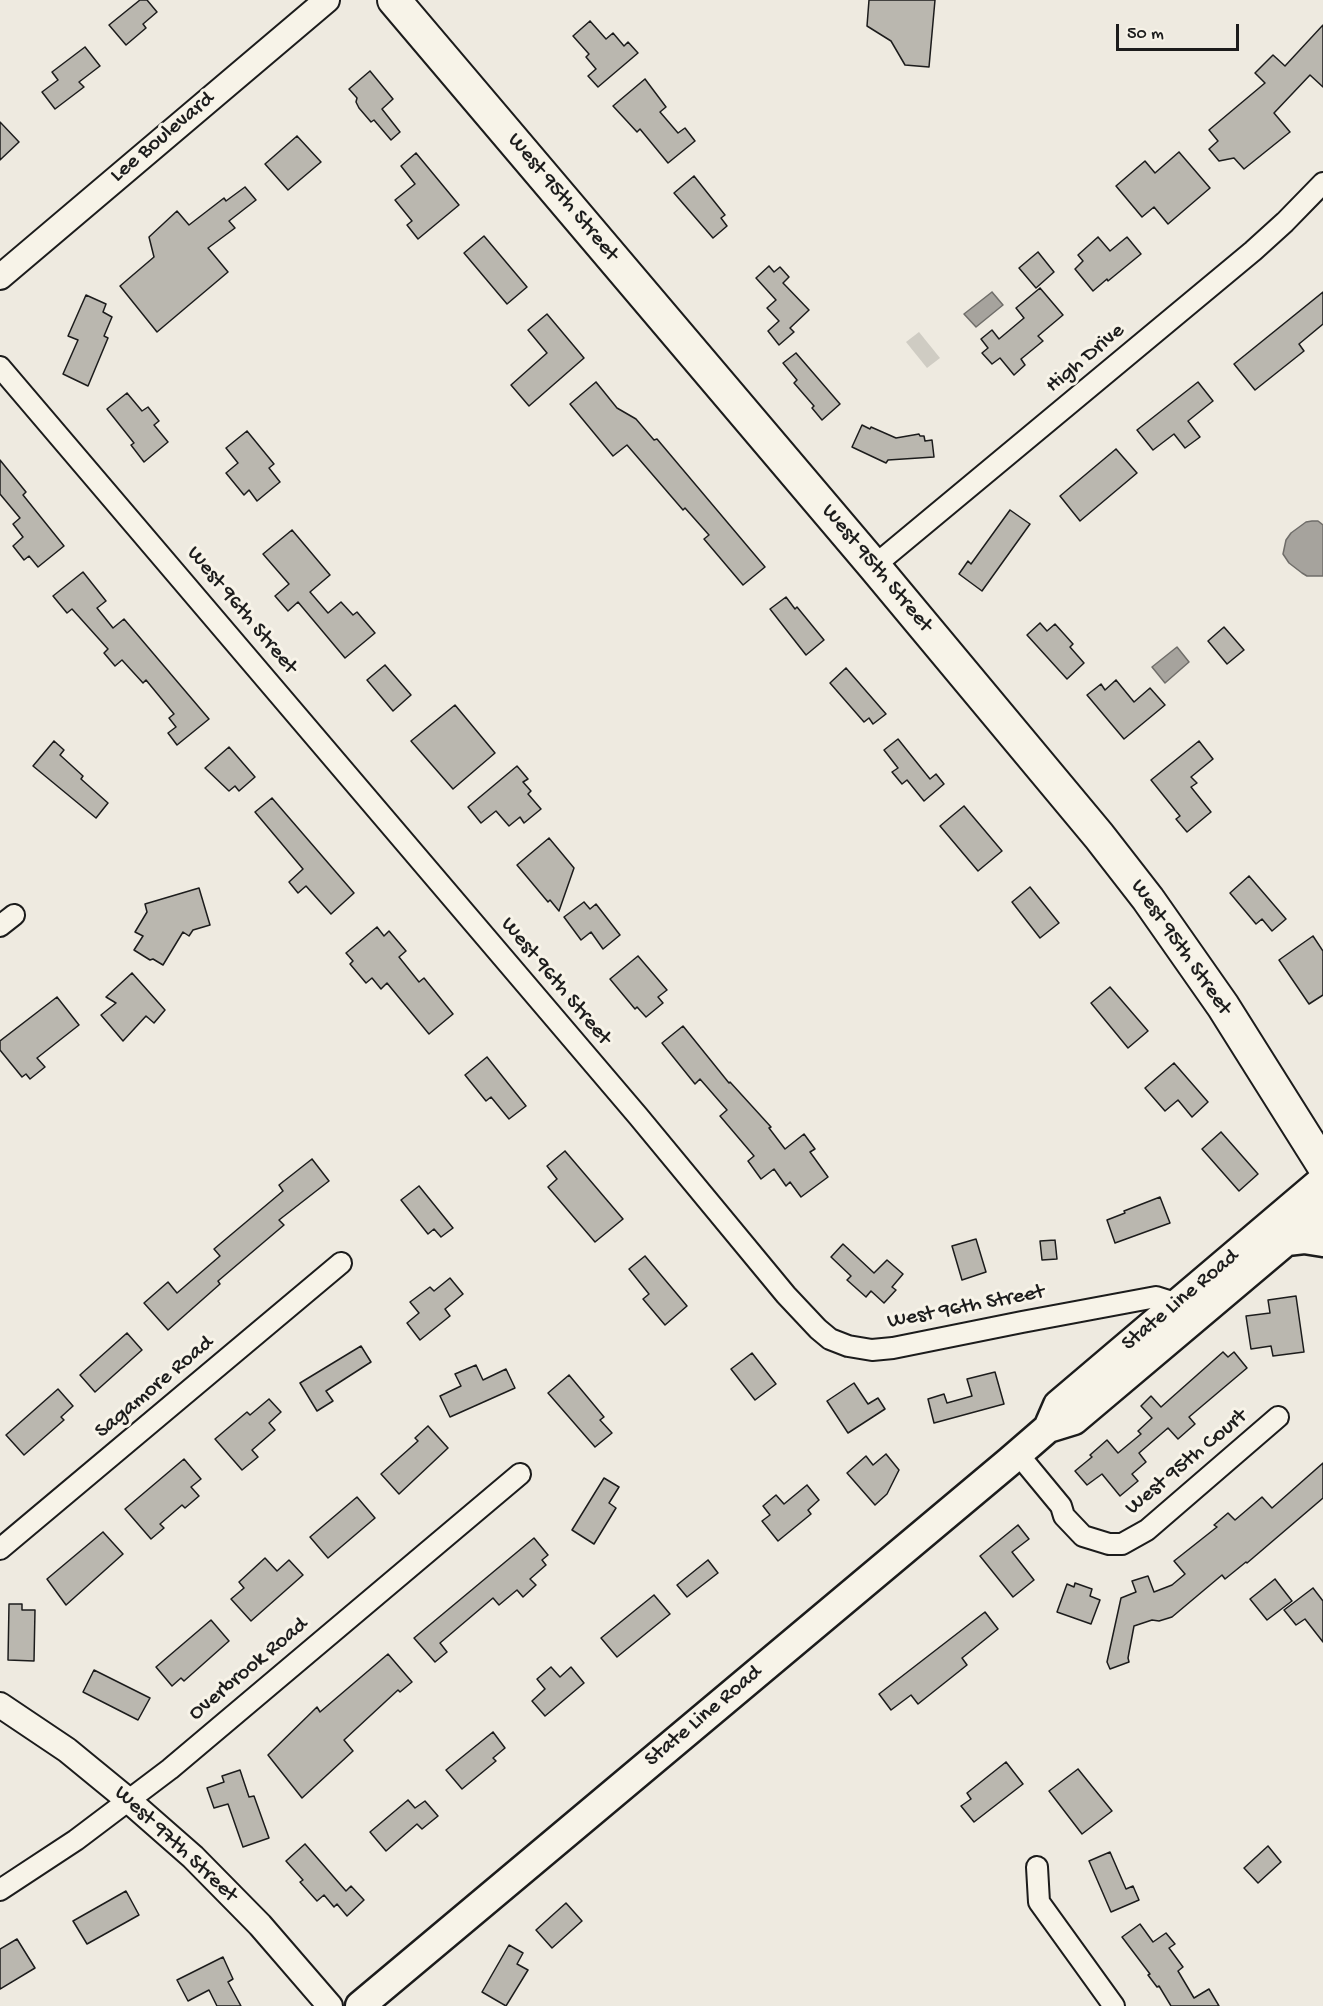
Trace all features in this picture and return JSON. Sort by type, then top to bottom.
[{"type":"main road","name":"West 95th Street","points":[[394,0],[1036,759],[1148,899],[1223,1006],[1323,1165]]},
{"type":"main road","name":"State Line Road","points":[[1186,1312],[1323,1180]]},
{"type":"main road","name":"State Line Road","points":[[360,2006],[1014,1458],[1048,1428],[1058,1405],[1287,1241],[1323,1210]]},
{"type":"main road","points":[[1287,1241],[1304,1239],[1323,1242]]},
{"type":"street","name":"Lee Boulevard","points":[[0,277],[327,0]]},
{"type":"street","name":"High Drive","points":[[874,566],[1253,251],[1323,183]]},
{"type":"street","name":"West 96th Street","points":[[0,367],[630,1107],[786,1295],[830,1339],[848,1346],[872,1350],[893,1348],[1156,1297],[1186,1312]]},
{"type":"street","name":"Sagamore Road","points":[[0,1549],[341,1263]]},
{"type":"street","name":"West 95th Court","points":[[1014,1458],[1061,1506],[1064,1516],[1083,1536],[1109,1544],[1122,1544],[1147,1530],[1278,1417]]},
{"type":"street","name":"Overbrook Road","points":[[0,1890],[76,1840],[170,1769],[520,1474]]},
{"type":"street","name":"West 97th Street","points":[[0,1705],[68,1750],[193,1857],[260,1925],[330,2006]]},
{"type":"street","points":[[1037,1867],[1039,1902],[1114,2006]]},
{"type":"shaded area","points":[[992,292],[1003,305],[976,327],[964,314]]},
{"type":"shaded area","points":[[919,332],[940,358],[927,368],[906,342]]},
{"type":"shaded area","points":[[1318,521],[1323,525],[1323,576],[1307,576],[1289,563],[1283,554],[1286,540],[1291,533],[1306,522]]},
{"type":"shaded area","points":[[1177,647],[1189,662],[1165,683],[1152,667]]},
{"type":"building","points":[[140,0],[147,0],[157,12],[143,24],[146,28],[126,45],[109,25]]},
{"type":"building","points":[[869,0],[935,0],[929,67],[905,65],[891,41],[867,26]]},
{"type":"building","points":[[590,21],[606,39],[613,33],[624,46],[628,42],[638,53],[598,87],[588,76],[596,69],[586,57],[589,54],[573,36]]},
{"type":"building","points":[[1323,25],[1323,87],[1310,75],[1274,113],[1290,132],[1244,169],[1234,158],[1219,161],[1209,149],[1218,141],[1209,130],[1265,83],[1255,73],[1273,55],[1285,66]]},
{"type":"building","points":[[85,47],[100,66],[79,82],[84,87],[55,109],[42,92],[58,80],[52,72]]},
{"type":"building","points":[[370,71],[393,99],[382,109],[400,132],[391,140],[374,120],[371,122],[359,108],[357,98],[349,89]]},
{"type":"building","points":[[645,79],[666,107],[660,112],[678,133],[685,128],[695,141],[668,163],[640,129],[637,132],[613,106]]},
{"type":"building","points":[[0,122],[19,142],[0,160]]},
{"type":"building","points":[[297,136],[321,162],[288,190],[265,164]]},
{"type":"building","points":[[1179,152],[1210,188],[1168,224],[1154,207],[1142,217],[1116,186],[1145,161],[1155,173]]},
{"type":"building","points":[[416,153],[459,205],[418,239],[407,225],[412,221],[395,200],[415,184],[401,166]]},
{"type":"building","points":[[694,176],[725,215],[721,218],[727,226],[713,238],[674,193]]},
{"type":"building","points":[[245,187],[256,200],[229,221],[235,228],[208,248],[228,272],[157,332],[120,286],[154,257],[149,237],[177,211],[189,225],[224,198],[226,201]]},
{"type":"building","points":[[484,236],[527,287],[507,304],[464,253]]},
{"type":"building","points":[[1098,237],[1110,251],[1127,237],[1141,254],[1093,291],[1075,269],[1083,261],[1078,255]]},
{"type":"building","points":[[1038,252],[1054,272],[1036,288],[1019,268]]},
{"type":"building","points":[[769,266],[774,272],[780,267],[789,277],[783,283],[809,310],[790,328],[794,332],[779,345],[768,331],[779,321],[767,308],[776,300],[756,278]]},
{"type":"building","points":[[1040,288],[1063,315],[1038,336],[1043,341],[1021,359],[1025,365],[1014,375],[1000,358],[992,364],[982,353],[988,348],[981,339],[992,330],[999,339],[1024,318],[1016,308]]},
{"type":"building","points":[[1323,292],[1323,324],[1299,344],[1304,351],[1255,390],[1234,364]]},
{"type":"building","points":[[86,295],[106,304],[103,312],[112,317],[104,336],[108,338],[88,386],[63,374],[78,340],[68,336]]},
{"type":"building","points":[[547,314],[584,358],[529,406],[511,385],[547,353],[528,330]]},
{"type":"building","points":[[796,353],[840,404],[822,420],[812,408],[814,406],[794,383],[797,380],[783,363]]},
{"type":"building","points":[[596,382],[617,408],[636,419],[654,440],[657,439],[765,567],[743,585],[704,539],[709,535],[685,508],[683,510],[627,445],[613,456],[570,404]]},
{"type":"building","points":[[1198,382],[1213,401],[1188,421],[1200,437],[1185,448],[1174,434],[1153,450],[1137,430]]},
{"type":"building","points":[[127,393],[142,411],[148,407],[159,421],[154,425],[168,442],[144,462],[131,445],[134,443],[107,409]]},
{"type":"building","points":[[862,425],[896,438],[919,434],[924,436],[925,441],[932,440],[934,457],[888,460],[886,463],[852,447]]},
{"type":"building","points":[[247,431],[274,464],[269,468],[280,482],[257,501],[249,490],[244,495],[226,473],[238,463],[226,448]]},
{"type":"building","points":[[1116,449],[1137,473],[1080,521],[1060,496]]},
{"type":"building","points":[[0,460],[26,492],[23,495],[64,546],[38,567],[29,556],[24,560],[13,546],[23,537],[13,524],[20,518],[0,494]]},
{"type":"building","points":[[1010,510],[1030,524],[982,591],[959,574],[968,561],[971,564]]},
{"type":"building","points":[[292,530],[330,575],[310,592],[328,613],[341,602],[353,615],[357,612],[375,633],[345,658],[298,602],[288,611],[275,596],[289,584],[263,554]]},
{"type":"building","points":[[83,572],[106,601],[97,608],[113,628],[124,619],[209,719],[177,745],[168,733],[176,727],[169,718],[174,714],[146,680],[143,683],[122,660],[115,666],[104,653],[108,649],[72,609],[67,613],[53,596]]},
{"type":"building","points":[[786,597],[824,640],[806,655],[770,609]]},
{"type":"building","points":[[1040,623],[1047,631],[1055,624],[1073,644],[1070,647],[1084,663],[1067,679],[1027,635]]},
{"type":"building","points":[[1224,627],[1244,650],[1227,664],[1208,641]]},
{"type":"building","points":[[385,665],[411,695],[393,711],[367,680]]},
{"type":"building","points":[[846,668],[886,714],[873,724],[869,718],[864,722],[830,683]]},
{"type":"building","points":[[1116,680],[1134,702],[1150,688],[1165,705],[1124,739],[1087,695],[1101,684],[1105,690]]},
{"type":"building","points":[[455,705],[495,753],[453,789],[411,741]]},
{"type":"building","points":[[898,739],[930,779],[936,774],[944,784],[924,801],[907,780],[902,784],[892,772],[898,768],[884,750]]},
{"type":"building","points":[[54,741],[64,750],[60,755],[83,776],[81,779],[108,803],[96,818],[33,766]]},
{"type":"building","points":[[1199,741],[1213,759],[1191,777],[1197,783],[1191,787],[1211,812],[1187,832],[1176,819],[1180,816],[1151,780]]},
{"type":"building","points":[[229,747],[255,777],[239,791],[235,786],[229,791],[205,768]]},
{"type":"building","points":[[517,766],[528,779],[523,782],[531,791],[528,794],[541,809],[524,823],[520,817],[509,826],[496,811],[481,823],[468,807]]},
{"type":"building","points":[[272,798],[354,893],[331,914],[306,886],[298,893],[289,882],[303,869],[255,812]]},
{"type":"building","points":[[964,806],[1002,851],[978,871],[940,826]]},
{"type":"building","points":[[549,838],[574,868],[559,911],[550,900],[548,902],[517,865]]},
{"type":"building","points":[[1249,876],[1286,919],[1272,931],[1262,919],[1256,924],[1230,893]]},
{"type":"building","points":[[1030,887],[1059,923],[1040,938],[1012,902]]},
{"type":"building","points":[[199,888],[210,925],[193,930],[189,936],[183,932],[163,965],[134,950],[143,936],[135,932],[147,912],[145,904]]},
{"type":"building","points":[[584,902],[590,909],[596,904],[620,935],[603,949],[591,932],[581,940],[564,917]]},
{"type":"building","points":[[377,927],[384,936],[389,931],[406,951],[399,957],[419,982],[424,978],[453,1014],[429,1034],[387,983],[381,989],[372,978],[366,983],[350,964],[353,961],[346,953]]},
{"type":"building","points":[[1313,936],[1323,951],[1323,995],[1309,1004],[1279,960]]},
{"type":"building","points":[[638,956],[667,990],[658,997],[663,1003],[646,1017],[637,1007],[635,1009],[610,979]]},
{"type":"building","points":[[132,973],[165,1010],[154,1023],[146,1016],[123,1041],[101,1015],[116,1003],[106,997]]},
{"type":"building","points":[[1110,987],[1148,1031],[1128,1048],[1091,1003]]},
{"type":"building","points":[[57,997],[79,1025],[37,1058],[45,1067],[30,1079],[26,1074],[22,1077],[0,1050],[0,1041]]},
{"type":"building","points":[[683,1026],[729,1083],[771,1127],[769,1128],[785,1149],[804,1134],[815,1149],[810,1152],[828,1177],[801,1197],[790,1182],[786,1186],[774,1169],[761,1179],[748,1161],[754,1156],[720,1116],[727,1110],[700,1079],[695,1084],[662,1043]]},
{"type":"building","points":[[487,1057],[526,1106],[509,1119],[491,1097],[486,1101],[465,1075]]},
{"type":"building","points":[[1174,1063],[1208,1102],[1192,1117],[1178,1100],[1165,1111],[1145,1088]]},
{"type":"building","points":[[1221,1132],[1258,1174],[1239,1191],[1202,1149]]},
{"type":"building","points":[[565,1151],[623,1219],[595,1242],[548,1187],[557,1179],[547,1166]]},
{"type":"building","points":[[312,1159],[329,1181],[279,1220],[284,1225],[218,1281],[220,1284],[168,1330],[144,1303],[168,1282],[177,1293],[220,1256],[214,1249],[283,1191],[279,1185]]},
{"type":"building","points":[[419,1186],[453,1228],[441,1237],[434,1229],[428,1234],[401,1200]]},
{"type":"building","points":[[1160,1197],[1170,1223],[1115,1243],[1107,1220]]},
{"type":"building","points":[[976,1239],[986,1272],[962,1280],[952,1246]]},
{"type":"building","points":[[1055,1240],[1057,1259],[1042,1260],[1040,1241]]},
{"type":"building","points":[[843,1244],[874,1273],[887,1260],[903,1274],[892,1287],[896,1290],[884,1303],[871,1291],[866,1297],[847,1280],[851,1276],[831,1257]]},
{"type":"building","points":[[645,1256],[687,1306],[665,1325],[643,1299],[649,1294],[629,1269]]},
{"type":"building","points":[[450,1278],[463,1294],[445,1309],[450,1316],[420,1340],[407,1323],[419,1313],[410,1302],[430,1287],[434,1291]]},
{"type":"building","points":[[1296,1296],[1304,1352],[1273,1356],[1271,1346],[1251,1349],[1246,1316],[1270,1313],[1268,1300]]},
{"type":"building","points":[[127,1333],[142,1350],[95,1392],[80,1375]]},
{"type":"building","points":[[361,1346],[371,1362],[326,1391],[333,1401],[317,1411],[300,1383]]},
{"type":"building","points":[[1223,1352],[1228,1357],[1234,1352],[1247,1368],[1189,1417],[1195,1424],[1178,1439],[1168,1428],[1139,1453],[1146,1462],[1132,1474],[1138,1481],[1120,1496],[1102,1474],[1087,1485],[1075,1471],[1092,1457],[1090,1455],[1107,1440],[1118,1453],[1141,1434],[1138,1431],[1152,1418],[1141,1406],[1151,1396],[1161,1407]]},
{"type":"building","points":[[752,1353],[776,1384],[755,1400],[731,1369]]},
{"type":"building","points":[[476,1365],[483,1380],[506,1369],[515,1388],[450,1417],[440,1396],[461,1386],[455,1374]]},
{"type":"building","points":[[995,1372],[1004,1404],[934,1423],[928,1399],[944,1394],[947,1403],[972,1396],[967,1379]]},
{"type":"building","points":[[569,1375],[604,1417],[600,1420],[612,1433],[595,1447],[548,1393]]},
{"type":"building","points":[[854,1383],[868,1404],[878,1398],[885,1409],[848,1433],[827,1401]]},
{"type":"building","points":[[58,1389],[73,1406],[61,1417],[64,1420],[24,1455],[6,1435]]},
{"type":"building","points":[[269,1399],[281,1412],[269,1423],[275,1430],[252,1450],[258,1457],[242,1470],[215,1439],[247,1412],[250,1415]]},
{"type":"building","points":[[428,1426],[448,1448],[399,1494],[381,1474],[418,1441],[415,1438]]},
{"type":"building","points":[[886,1454],[899,1470],[887,1494],[875,1505],[847,1473],[866,1456],[873,1465]]},
{"type":"building","points":[[184,1459],[201,1479],[191,1487],[199,1496],[185,1508],[182,1505],[160,1524],[164,1528],[151,1539],[125,1509]]},
{"type":"building","points":[[1323,1463],[1323,1498],[1247,1563],[1225,1579],[1222,1575],[1172,1617],[1134,1626],[1129,1662],[1110,1669],[1107,1662],[1121,1598],[1136,1592],[1132,1581],[1148,1576],[1154,1592],[1172,1585],[1185,1574],[1174,1561],[1217,1527],[1214,1525],[1228,1513],[1235,1520],[1262,1497],[1272,1508]]},
{"type":"building","points":[[604,1478],[619,1487],[609,1503],[616,1508],[594,1544],[572,1530]]},
{"type":"building","points":[[807,1485],[819,1500],[808,1510],[811,1514],[778,1541],[762,1521],[770,1515],[763,1506],[776,1495],[784,1504]]},
{"type":"building","points":[[357,1497],[375,1518],[328,1558],[310,1537]]},
{"type":"building","points":[[1018,1525],[1029,1539],[1012,1552],[1034,1580],[1013,1597],[980,1556]]},
{"type":"building","points":[[103,1532],[123,1554],[66,1605],[47,1579]]},
{"type":"building","points":[[534,1538],[548,1555],[542,1560],[546,1565],[530,1579],[536,1585],[523,1597],[517,1590],[499,1605],[493,1598],[440,1643],[447,1652],[435,1662],[414,1638]]},
{"type":"building","points":[[265,1558],[277,1571],[289,1560],[303,1575],[251,1621],[231,1599],[244,1588],[239,1582]]},
{"type":"building","points":[[708,1560],[718,1573],[687,1597],[677,1585]]},
{"type":"building","points":[[1275,1579],[1292,1601],[1267,1620],[1250,1599]]},
{"type":"building","points":[[1075,1583],[1092,1589],[1090,1596],[1100,1600],[1091,1624],[1057,1612],[1067,1584],[1074,1587]]},
{"type":"building","points":[[1313,1588],[1323,1601],[1323,1642],[1305,1619],[1296,1625],[1284,1610]]},
{"type":"building","points":[[654,1595],[670,1614],[617,1657],[601,1638]]},
{"type":"building","points":[[9,1604],[22,1604],[22,1610],[35,1610],[34,1661],[8,1660]]},
{"type":"building","points":[[985,1612],[998,1629],[962,1658],[967,1665],[918,1704],[911,1695],[891,1710],[879,1694]]},
{"type":"building","points":[[211,1620],[229,1641],[184,1681],[181,1678],[172,1686],[156,1667]]},
{"type":"building","points":[[388,1654],[412,1682],[400,1692],[398,1690],[344,1740],[353,1751],[302,1798],[268,1755],[317,1707],[320,1712]]},
{"type":"building","points":[[551,1667],[560,1677],[571,1667],[584,1683],[545,1716],[532,1701],[545,1689],[537,1679]]},
{"type":"building","points":[[94,1670],[150,1698],[138,1720],[83,1692]]},
{"type":"building","points":[[493,1732],[505,1748],[493,1758],[496,1761],[462,1789],[446,1770]]},
{"type":"building","points":[[1006,1762],[1023,1784],[974,1822],[961,1806],[971,1799],[967,1793]]},
{"type":"building","points":[[1078,1769],[1112,1811],[1082,1834],[1049,1791]]},
{"type":"building","points":[[240,1770],[249,1797],[254,1796],[269,1838],[243,1847],[228,1804],[214,1808],[207,1788],[224,1782],[222,1776]]},
{"type":"building","points":[[408,1800],[415,1808],[425,1801],[438,1816],[422,1829],[417,1824],[386,1851],[370,1832]]},
{"type":"building","points":[[305,1844],[346,1891],[351,1886],[364,1900],[347,1916],[337,1904],[334,1907],[324,1895],[317,1901],[286,1861]]},
{"type":"building","points":[[1268,1846],[1281,1862],[1258,1883],[1244,1868]]},
{"type":"building","points":[[1110,1852],[1126,1889],[1133,1886],[1139,1900],[1111,1912],[1089,1861]]},
{"type":"building","points":[[126,1891],[139,1915],[87,1944],[73,1921]]},
{"type":"building","points":[[566,1903],[582,1921],[552,1948],[536,1930]]},
{"type":"building","points":[[1140,1924],[1153,1942],[1166,1933],[1175,1944],[1169,1948],[1183,1967],[1178,1971],[1194,1998],[1209,1989],[1219,2006],[1171,2006],[1122,1937]]},
{"type":"building","points":[[17,1939],[35,1968],[0,1989],[0,1949]]},
{"type":"building","points":[[509,1945],[523,1953],[517,1964],[528,1970],[506,2006],[482,1992]]},
{"type":"building","points":[[223,1957],[233,1979],[228,1982],[241,2006],[217,2006],[209,1990],[188,2001],[177,1980]]}]
